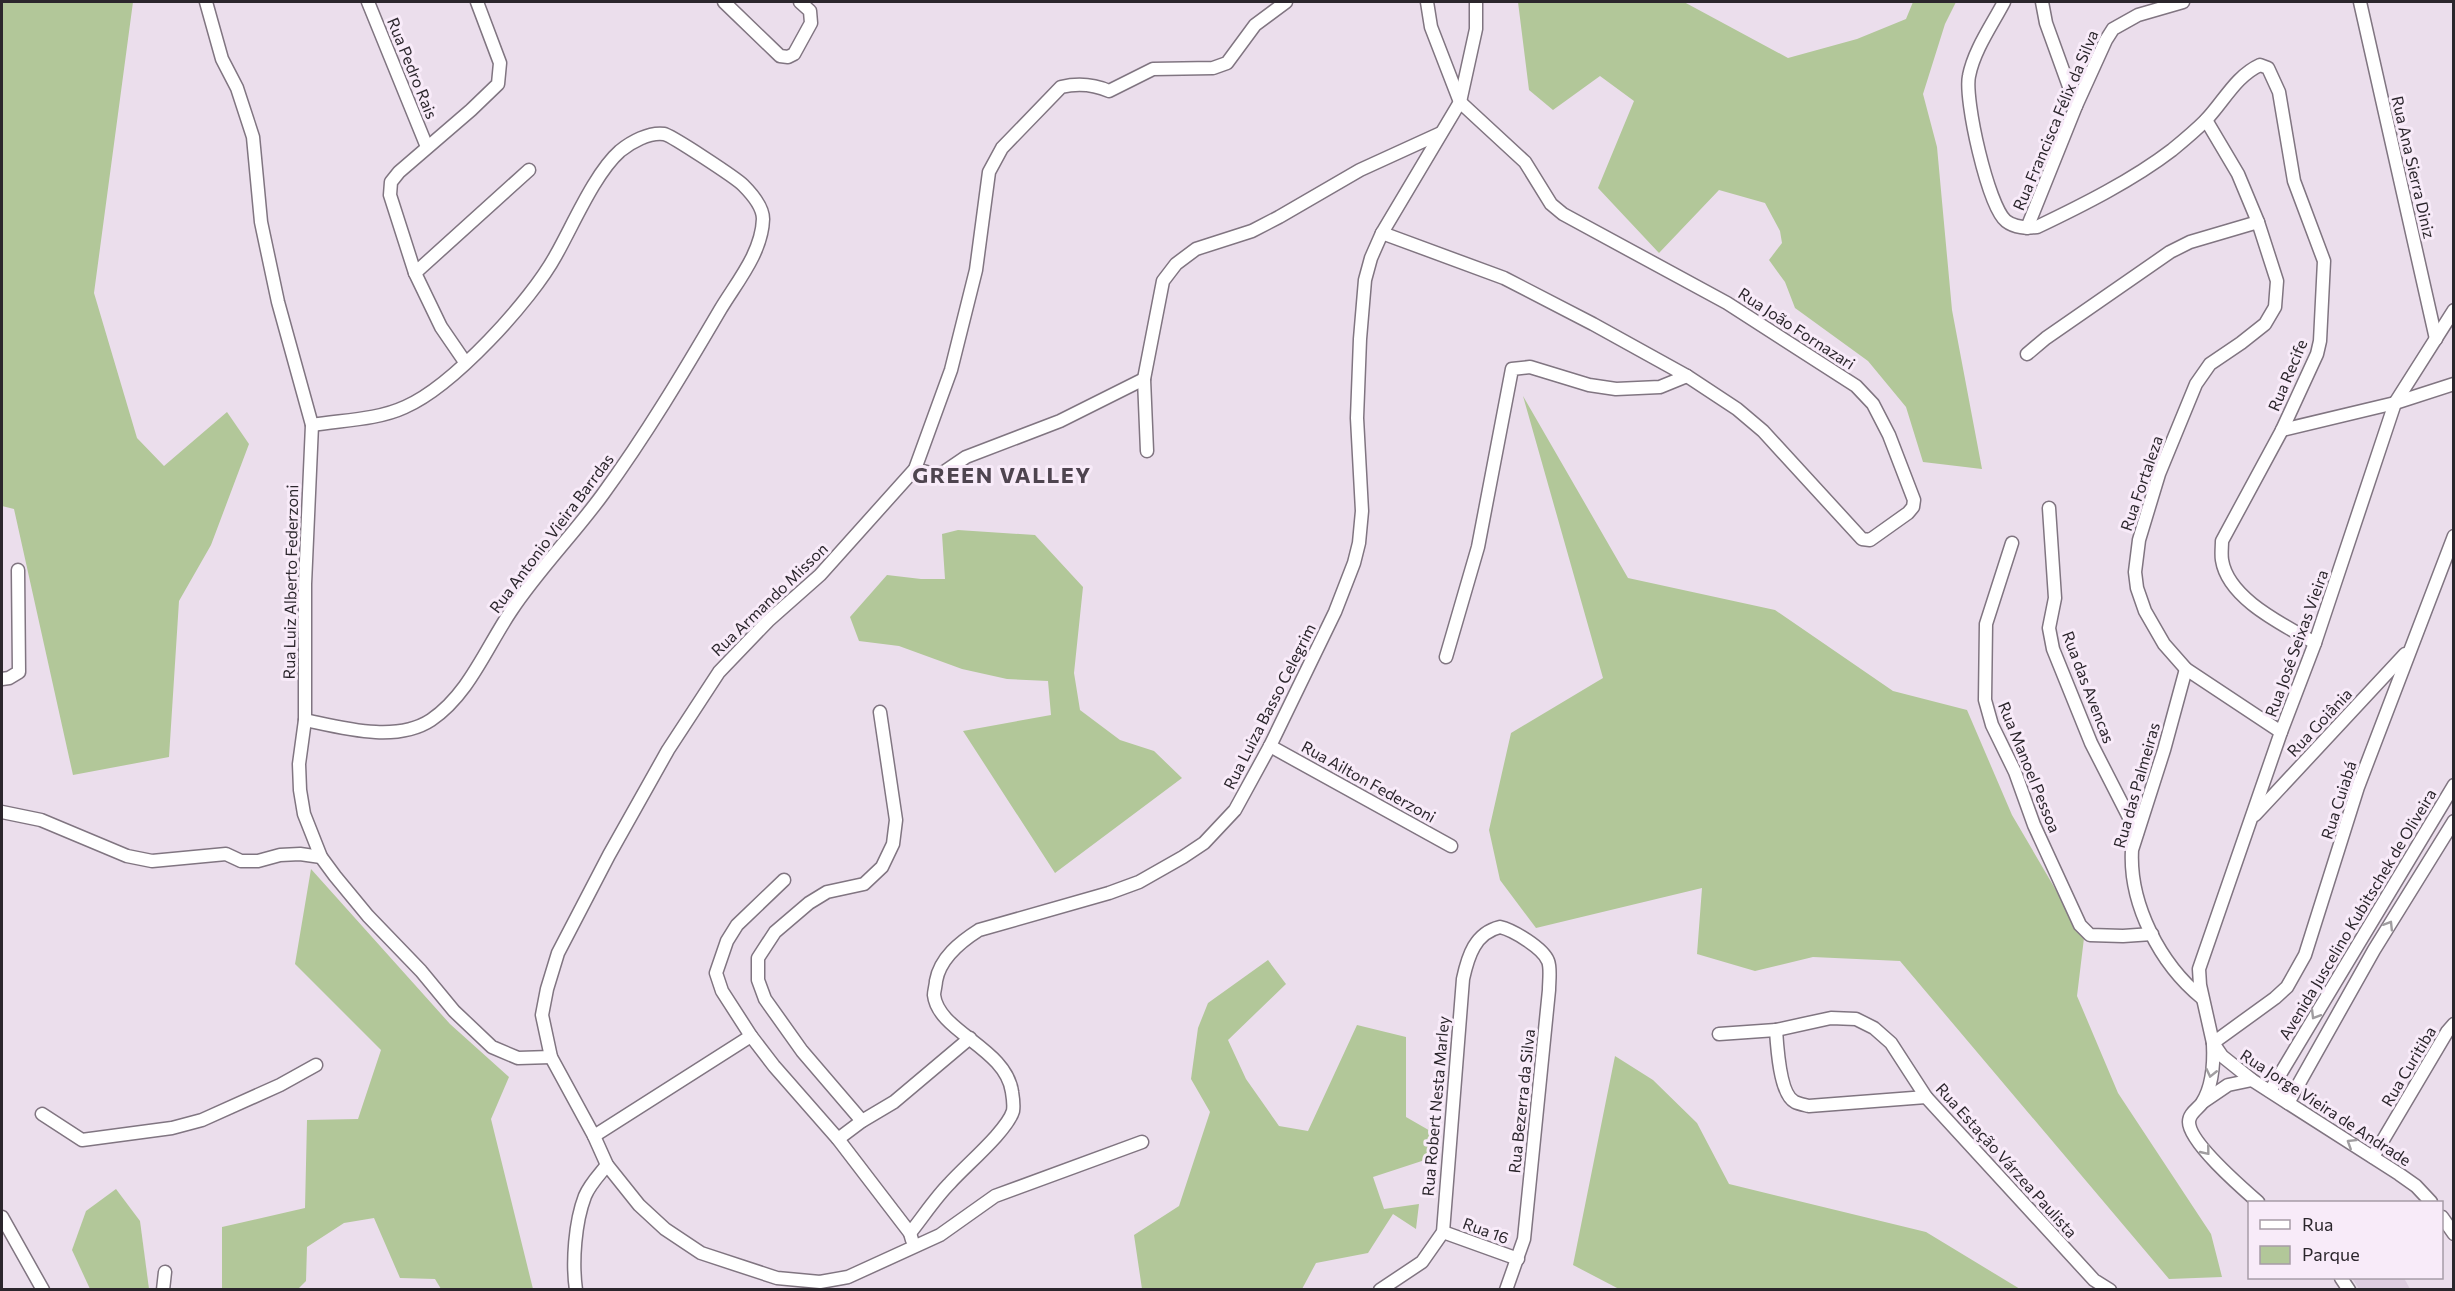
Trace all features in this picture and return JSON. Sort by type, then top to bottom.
[{"type":"street","name":"Rua Luiz Alberto Federzoni","points":[[206,2],[222,59],[237,88],[253,137],[261,222],[278,302],[312,425],[305,584],[305,720],[299,764],[304,814],[321,857],[368,916],[421,971],[454,1011],[492,1047],[518,1058],[551,1057]]},
{"type":"street","name":"Rua Pedro Rais","points":[[368,2],[427,147]]},
{"type":"street","points":[[465,362],[441,327],[416,273],[390,195],[390,182],[498,84],[500,63],[477,2]]},
{"type":"street","points":[[724,2],[780,56],[788,57],[794,54],[811,23],[810,11],[800,2]]},
{"type":"street","points":[[1144,379],[1060,421],[966,457],[944,472],[934,474],[915,469],[951,370],[976,270],[989,172],[1002,148],[1061,87],[1094,85],[1109,91],[1153,69],[1213,68],[1227,63],[1245,36],[1286,2]]},
{"type":"street","points":[[1426,2],[1431,27],[1460,102]]},
{"type":"street","name":"Rua Luiza Basso Celegrim","points":[[970,1038],[950,1022],[941,1011],[934,995],[938,974],[952,951],[979,930],[1109,893],[1139,882],[1183,857],[1204,843],[1235,810],[1270,746],[1335,612],[1354,563],[1359,543],[1362,511],[1357,418],[1365,279],[1382,233],[1460,102],[1476,29],[1476,2]]},
{"type":"street","points":[[2004,2],[1973,63],[1968,91],[1986,184],[2005,220],[2026,228],[2051,220],[2135,175],[2172,150],[2206,120]]},
{"type":"street","points":[[2042,2],[2046,23],[2076,106]]},
{"type":"street","name":"Rua Francisca Félix da Silva","points":[[2026,228],[2076,106],[2113,29],[2138,15],[2184,2]]},
{"type":"street","name":"Rua Ana Sierra Diniz","points":[[2360,2],[2436,339]]},
{"type":"street","name":"Rua Recife","points":[[2206,120],[2235,84],[2251,69],[2260,65],[2268,68],[2279,92],[2294,181],[2324,261],[2319,347],[2282,430],[2222,542],[2222,560],[2228,577],[2239,591],[2265,612],[2315,643]]},
{"type":"street","name":"Rua João Fornazari","points":[[1382,233],[1504,278],[1687,376],[1737,409],[1763,431],[1862,539],[1870,540],[1913,507],[1914,500],[1889,435],[1873,404],[1856,386],[1727,303],[1563,214],[1551,204],[1524,162],[1460,102]]},
{"type":"street","name":"Rua Fortaleza","points":[[2206,120],[2238,174],[2258,222],[2277,281],[2275,307],[2265,324],[2202,372],[2159,474],[2137,548],[2136,580],[2145,611],[2164,644],[2186,669],[2282,732]]},
{"type":"street","points":[[1147,451],[1144,379],[1163,281],[1176,264],[1196,249],[1252,231],[1360,170],[1441,134]]},
{"type":"street","name":"Rua Antonio Vieira Barrdas","points":[[305,720],[339,727],[385,732],[411,729],[429,721],[453,701],[480,663],[512,609],[602,495],[653,422],[757,250],[764,216],[756,200],[742,184],[668,135],[646,136],[621,151],[601,174],[552,261],[517,309],[430,394],[403,408],[381,415],[312,425]]},
{"type":"street","points":[[416,273],[529,170]]},
{"type":"street","points":[[2027,354],[2046,338],[2170,252],[2190,242],[2258,222]]},
{"type":"street","name":"Rua José Seixas Vieira","points":[[2202,998],[2199,969],[2315,643],[2395,404],[2454,310]]},
{"type":"street","points":[[1446,657],[1478,547],[1510,372],[1515,367],[1530,367],[1589,385],[1616,389],[1660,387],[1687,376]]},
{"type":"street","points":[[2282,430],[2395,404],[2454,384]]},
{"type":"street","name":"Rua Armando Misson","points":[[915,469],[820,575],[768,621],[718,672],[668,750],[609,855],[558,953],[547,989],[543,1015],[551,1057],[594,1136],[607,1165],[639,1204],[665,1229],[701,1253],[777,1278],[820,1282],[848,1276],[912,1239],[940,1235],[995,1196],[1142,1142]]},
{"type":"street","name":"Rua das Avencas","points":[[2049,508],[2055,598],[2049,628],[2053,649],[2091,743],[2137,833]]},
{"type":"street","name":"Rua Cuiabá","points":[[2213,1043],[2275,998],[2297,972],[2312,937],[2358,787],[2454,536]]},
{"type":"street","name":"Rua Manoel Pessoa","points":[[2012,543],[1986,624],[1985,700],[1992,725],[2015,771],[2034,825],[2080,925],[2090,934],[2122,936],[2152,934]]},
{"type":"street","points":[[2,679],[19,672],[18,570]]},
{"type":"street","name":"Rua Goiânia","points":[[2252,818],[2410,650]]},
{"type":"street","name":"Rua das Palmeiras","points":[[2186,669],[2164,750],[2132,850],[2131,867],[2144,917],[2152,934],[2175,972],[2202,998]]},
{"type":"street","points":[[862,1121],[802,1051],[765,999],[758,980],[758,958],[775,932],[809,903],[826,892],[864,884],[882,867],[893,844],[896,820],[880,712]]},
{"type":"street","name":"Rua Ailton Federzoni","points":[[1270,746],[1451,846]]},
{"type":"street","name":"Avenida Juscelino Kubitschek de Oliveira","points":[[2270,1091],[2357,942],[2454,785]]},
{"type":"street","points":[[2,813],[41,820],[141,860],[226,854],[241,861],[258,861],[280,855],[300,854],[321,857]]},
{"type":"street","name":"Avenida Juscelino Kubitschek de Oliveira","points":[[2288,1103],[2374,950],[2454,821]]},
{"type":"street","points":[[784,880],[737,924],[724,948],[716,973],[723,991],[751,1036],[838,1139],[912,1239],[949,1184],[1009,1119],[1013,1110],[1011,1086],[1006,1073],[970,1038],[903,1095],[838,1139]]},
{"type":"street","name":"Rua Robert Nesta Marley","points":[[1443,1232],[1463,979],[1467,959],[1484,933],[1500,927],[1512,931]]},
{"type":"street","name":"Rua Bezerra da Silva","points":[[1506,1290],[1524,1239],[1549,990],[1549,963],[1542,952],[1512,931]]},
{"type":"street","points":[[2357,942],[2374,950]]},
{"type":"street","name":"Rua Jorge Vieira de Andrade","points":[[2202,998],[2213,1043],[2227,1061],[2252,1080],[2416,1186],[2429,1201]]},
{"type":"street","name":"Rua Estação Várzea Paulista","points":[[1719,1034],[1776,1030],[1831,1018],[1856,1019],[1874,1028],[1891,1042],[1926,1097],[2094,1280],[2110,1290]]},
{"type":"street","name":"Rua Curitiba","points":[[2373,1157],[2447,1032],[2454,1024]]},
{"type":"street","points":[[1776,1030],[1779,1060],[1787,1093],[1793,1102],[1809,1106],[1926,1097]]},
{"type":"street","points":[[594,1136],[751,1036]]},
{"type":"street","points":[[2202,1103],[2213,1070],[2213,1043]]},
{"type":"street","points":[[42,1114],[82,1140],[172,1128],[202,1120],[233,1107],[316,1065]]},
{"type":"street","points":[[2252,1080],[2228,1085],[2202,1103],[2191,1115],[2189,1122],[2192,1131],[2211,1158],[2256,1201]]},
{"type":"street","points":[[576,1290],[573,1269],[576,1239],[585,1197],[607,1165]]},
{"type":"street","points":[[2,1216],[43,1290]]},
{"type":"street","points":[[1380,1290],[1422,1262],[1443,1232]]},
{"type":"street","name":"Rua 16","points":[[1443,1232],[1518,1259]]},
{"type":"street","points":[[163,1290],[165,1272]]},
{"type":"shaded area","points":[[2353,1279],[2405,1279],[2410,1289],[2359,1289]]},
{"type":"green space","points":[[2,2],[133,2],[94,293],[137,438],[164,466],[227,412],[249,444],[211,545],[179,601],[169,757],[73,775],[14,509],[2,506]]},
{"type":"green space","points":[[1518,2],[1684,2],[1788,58],[1857,39],[1906,19],[1913,2],[1956,2],[1945,24],[1923,94],[1937,147],[1952,310],[1982,469],[1923,462],[1906,407],[1868,361],[1795,308],[1785,282],[1769,260],[1782,243],[1780,231],[1765,203],[1719,190],[1659,253],[1598,188],[1634,101],[1600,76],[1553,110],[1529,90]]},
{"type":"green space","points":[[1523,396],[1628,578],[1775,610],[1893,691],[1967,710],[2012,815],[2084,938],[2077,996],[2118,1093],[2211,1234],[2222,1277],[2169,1279],[1900,961],[1813,957],[1755,971],[1697,954],[1702,888],[1536,928],[1500,880],[1489,830],[1511,733],[1603,678]]},
{"type":"green space","points":[[958,530],[1035,535],[1083,587],[1074,673],[1080,710],[1120,740],[1154,751],[1182,778],[1055,873],[963,731],[1051,715],[1048,681],[1007,679],[962,669],[899,646],[859,641],[850,617],[887,575],[945,579],[942,534]]},
{"type":"green space","points":[[311,869],[450,1024],[509,1077],[491,1119],[533,1289],[441,1289],[435,1279],[400,1278],[374,1218],[344,1223],[307,1247],[306,1281],[298,1289],[222,1289],[222,1227],[305,1208],[307,1120],[358,1119],[381,1050],[295,964]]},
{"type":"green space","points":[[1268,960],[1286,984],[1228,1040],[1246,1079],[1279,1126],[1308,1131],[1357,1025],[1406,1037],[1406,1117],[1439,1136],[1431,1158],[1373,1177],[1384,1209],[1419,1204],[1416,1229],[1393,1214],[1368,1253],[1316,1263],[1302,1289],[1142,1289],[1134,1235],[1179,1206],[1210,1112],[1191,1079],[1198,1028],[1208,1003]]},
{"type":"green space","points":[[1615,1056],[1653,1080],[1697,1123],[1729,1184],[1926,1232],[2020,1289],[1619,1289],[1573,1265]]},
{"type":"green space","points":[[116,1189],[140,1221],[149,1289],[90,1289],[72,1250],[86,1211]]},
{"type":"district","name":"GREEN VALLEY","points":[[1002,474]]}]
